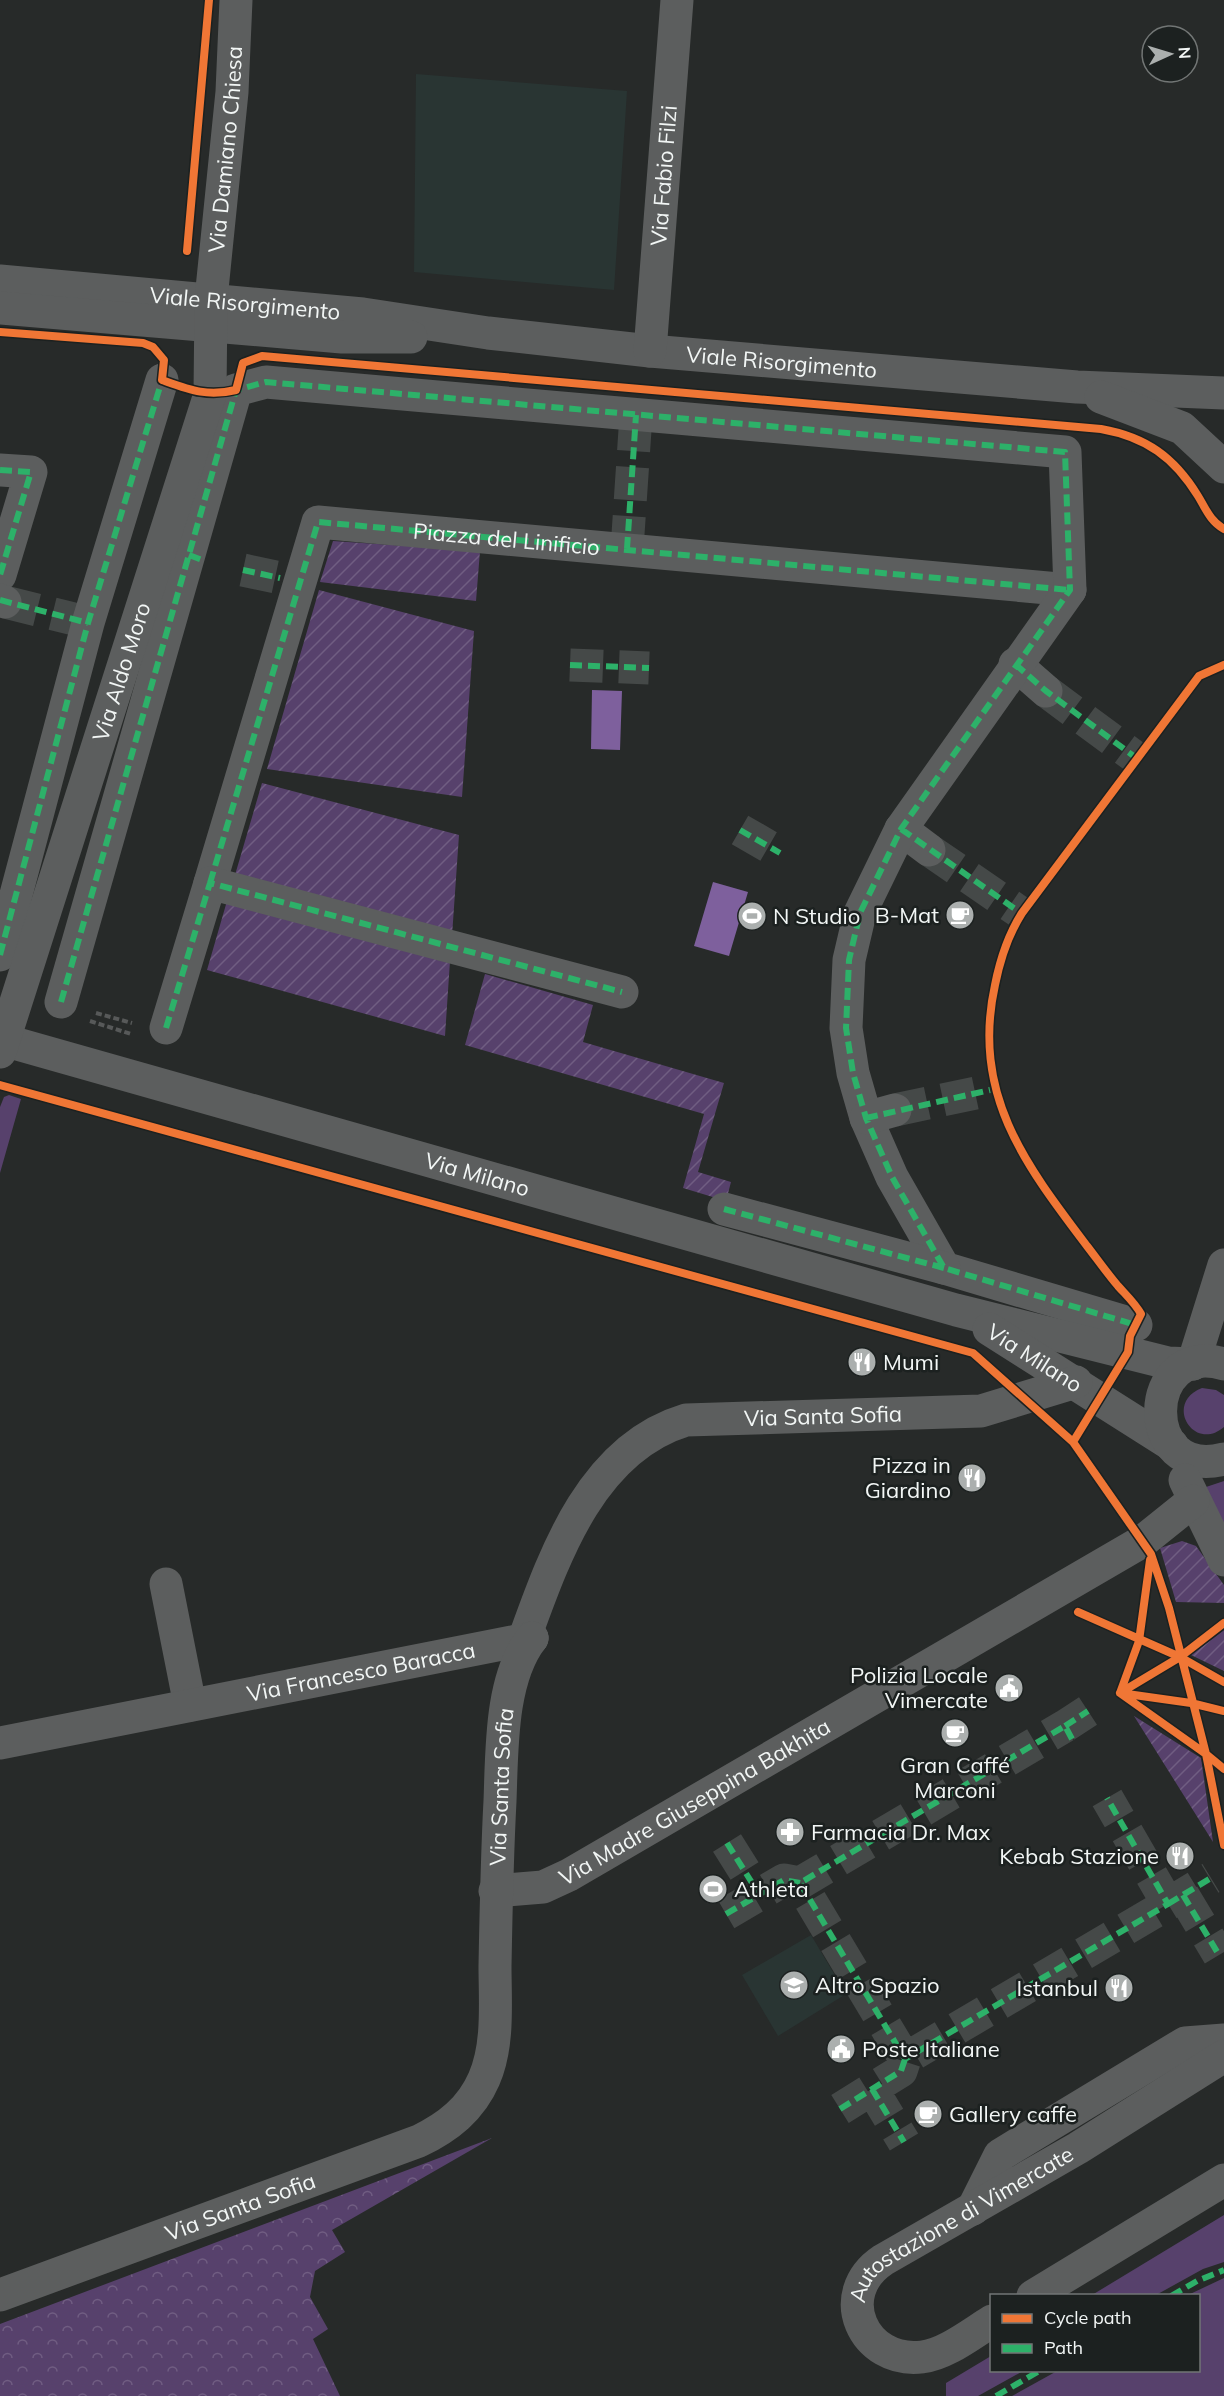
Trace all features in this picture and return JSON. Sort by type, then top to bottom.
[{"type":"street","name":"Via Damiano Chiesa","points":[[210,312],[232,92],[236,0]]},
{"type":"street","name":"Via Fabio Filzi","points":[[650,351],[678,0]]},
{"type":"street","name":"Viale Risorgimento","points":[[0,281],[210,312]]},
{"type":"street","name":"Viale Risorgimento","points":[[0,308],[363,314],[488,333],[650,351],[1077,387],[1224,393]]},
{"type":"street","name":"Via Aldo Moro","points":[[1,1044],[210,394],[210,312]]},
{"type":"street","points":[[0,955],[83,621],[162,380]]},
{"type":"street","points":[[77,1011],[236,390],[266,382],[1065,452],[1070,590],[1015,664],[901,829],[860,913],[849,960],[846,1028],[853,1073],[880,1114],[892,1177],[944,1268]]},
{"type":"street","name":"Viale Risorgimento","points":[[1077,387],[1182,428],[1224,466]]},
{"type":"street","points":[[0,470],[31,472],[2,592]]},
{"type":"street","name":"Piazza del Linificio","points":[[152,1027],[210,883],[318,522],[1070,590]]},
{"type":"street","points":[[1015,664],[1046,691]]},
{"type":"street","points":[[901,829],[929,850]]},
{"type":"street","points":[[210,883],[622,992]]},
{"type":"street","name":"Via Milano","points":[[1,1044],[956,1310],[1168,1363],[1209,1364]]},
{"type":"street","points":[[724,1209],[944,1268],[1136,1324]]},
{"type":"street","points":[[1224,1265],[1209,1364],[1177,1373],[1162,1394],[1159,1406],[1160,1423],[1172,1445],[1193,1501],[1224,1560]]},
{"type":"street","name":"Via Milano","points":[[956,1310],[1076,1382],[1196,1460],[1224,1459]]},
{"type":"street","name":"Via Santa Sofia","points":[[0,2295],[419,2140],[441,2129],[457,2117],[471,2101],[484,2078],[493,2043],[495,1891],[503,1726],[522,1651],[532,1638],[526,1634],[552,1566],[590,1494],[606,1472],[628,1452],[669,1425],[686,1420],[981,1411],[1076,1382]]},
{"type":"street","name":"Via Madre Giuseppina Bakhita","points":[[495,1891],[543,1887],[569,1875],[1143,1541],[1193,1501]]},
{"type":"street","points":[[166,1584],[190,1705]]},
{"type":"street","name":"Via Francesco Baracca","points":[[0,1743],[532,1638]]},
{"type":"street","points":[[974,2209],[1000,2155],[1185,2043],[1224,2040]]},
{"type":"street","name":"Autostazione di Vimercate","points":[[990,2322],[934,2354],[904,2357],[885,2352],[871,2340],[857,2304],[858,2287],[872,2267],[1078,2148],[1224,2056]]},
{"type":"street","points":[[1035,2294],[1224,2180]]},
{"type":"path","points":[[77,1011],[152,1027]]},
{"type":"path","points":[[77,1011],[134,1035]]},
{"type":"shaded area","points":[[416,74],[627,91],[614,290],[414,272]]},
{"type":"shaded area","points":[[592,690],[622,691],[620,750],[591,749]]},
{"type":"shaded area","points":[[713,882],[748,892],[729,956],[694,946]]},
{"type":"shaded area","name":"Altro Spazio","points":[[811,1935],[846,1994],[778,2036],[742,1975]]},
{"type":"green space","points":[[333,541],[480,551],[476,601],[320,582]]},
{"type":"green space","points":[[319,590],[474,631],[462,797],[267,769]]},
{"type":"green space","points":[[262,783],[459,835],[452,936],[235,875]]},
{"type":"green space","points":[[227,901],[450,961],[445,1036],[207,970]]},
{"type":"green space","points":[[485,974],[593,1005],[583,1042],[724,1083],[698,1172],[731,1182],[726,1201],[683,1188],[704,1114],[465,1045]]},
{"type":"green space","points":[[9,1095],[21,1099],[0,1173],[0,1107],[4,1097]]},
{"type":"green space","points":[[1202,1388],[1216,1390],[1224,1395],[1224,1427],[1213,1433],[1202,1434],[1194,1430],[1187,1423],[1184,1414],[1185,1404],[1191,1395]]},
{"type":"green space","points":[[1224,1481],[1224,1534],[1206,1487]]},
{"type":"green space","points":[[1182,1541],[1196,1546],[1224,1585],[1224,1603],[1176,1602],[1160,1548]]},
{"type":"green space","points":[[1224,1630],[1224,1671],[1191,1655]]},
{"type":"green space","points":[[1134,1716],[1201,1758],[1213,1842]]},
{"type":"green space","points":[[492,2138],[332,2230],[345,2252],[315,2271],[310,2297],[328,2329],[313,2339],[340,2396],[0,2396],[0,2324]]},
{"type":"green space","points":[[1224,2215],[1224,2262],[1203,2269],[1158,2294],[1094,2294]]},
{"type":"green space","points":[[1224,2278],[1224,2396],[1012,2396],[1055,2372],[1200,2372],[1200,2294],[1190,2294]]},
{"type":"green space","points":[[990,2357],[990,2372],[1021,2372],[978,2396],[946,2396],[946,2383]]},
{"type":"tunnel","points":[[627,549],[636,415]]},
{"type":"tunnel","points":[[243,570],[280,578]]},
{"type":"tunnel","points":[[5,602],[78,620]]},
{"type":"tunnel","points":[[570,665],[649,668]]},
{"type":"tunnel","points":[[1046,691],[1135,757]]},
{"type":"tunnel","points":[[740,830],[780,853]]},
{"type":"tunnel","points":[[929,850],[1018,911]]},
{"type":"tunnel","points":[[895,1110],[990,1090]]},
{"type":"tunnel","points":[[1065,1726],[1088,1711]]},
{"type":"tunnel","points":[[1072,1739],[1065,1726],[800,1883],[905,2059],[1168,1904],[1107,1798]]},
{"type":"tunnel","points":[[727,1843],[759,1894]]},
{"type":"tunnel","points":[[1168,1904],[1211,1878]]},
{"type":"tunnel","points":[[726,1914],[784,1880],[800,1883]]},
{"type":"tunnel","points":[[1183,1895],[1219,1955]]},
{"type":"tunnel","points":[[840,2109],[901,2071],[905,2059]]},
{"type":"tunnel","points":[[872,2089],[904,2142]]},
{"type":"marked path","points":[[0,955],[88,623],[162,380]]},
{"type":"marked path","points":[[61,1002],[236,390],[266,382],[1065,452],[1070,590],[901,829],[860,913],[849,960],[846,1028],[853,1073],[866,1118],[892,1177],[944,1268],[1136,1325]]},
{"type":"marked path","points":[[627,549],[636,415]]},
{"type":"marked path","points":[[0,470],[31,472],[0,575]]},
{"type":"marked path","points":[[210,883],[318,522],[1070,590]]},
{"type":"marked path","points":[[189,555],[202,560]]},
{"type":"marked path","points":[[243,570],[280,578]]},
{"type":"marked path","points":[[0,600],[88,623]]},
{"type":"marked path","points":[[1015,664],[1046,691],[1135,757]]},
{"type":"marked path","points":[[570,665],[649,668]]},
{"type":"marked path","points":[[901,829],[1018,911]]},
{"type":"marked path","points":[[740,830],[780,853]]},
{"type":"marked path","points":[[166,1028],[210,883],[622,992]]},
{"type":"marked path","points":[[866,1118],[990,1090]]},
{"type":"marked path","points":[[724,1209],[944,1268]]},
{"type":"marked path","points":[[1065,1726],[1088,1711]]},
{"type":"marked path","points":[[1072,1739],[1065,1726],[800,1883],[905,2059],[1168,1904],[1107,1798]]},
{"type":"marked path","points":[[727,1843],[759,1894]]},
{"type":"marked path","points":[[1168,1904],[1211,1878]]},
{"type":"marked path","points":[[726,1914],[784,1880],[800,1883]]},
{"type":"marked path","points":[[1183,1895],[1219,1955]]},
{"type":"marked path","points":[[840,2109],[901,2071],[905,2059]]},
{"type":"marked path","points":[[872,2089],[904,2142]]},
{"type":"marked path","points":[[1174,2294],[1197,2281],[1224,2270]]},
{"type":"marked path","points":[[996,2396],[1038,2372]]},
{"type":"cycle path","points":[[187,251],[209,0]]},
{"type":"cycle path","points":[[0,332],[143,343],[153,347],[164,360],[162,380],[207,393],[236,390],[243,363],[262,356],[1101,429],[1132,437],[1169,460],[1189,482],[1212,518],[1224,529]]},
{"type":"cycle path","points":[[0,1085],[973,1353],[1073,1442],[1128,1352],[1130,1336],[1141,1314],[1064,1216],[1024,1156],[1009,1126],[997,1094],[991,1060],[990,1024],[995,985],[1005,948],[1022,913],[1199,676],[1224,665]]},
{"type":"cycle path","points":[[1073,1442],[1151,1554],[1169,1608],[1206,1754],[1224,1769]]},
{"type":"cycle path","points":[[1150,1560],[1139,1641],[1120,1693],[1191,1703],[1224,1711]]},
{"type":"cycle path","points":[[1078,1612],[1180,1657],[1224,1682]]},
{"type":"cycle path","points":[[1224,1623],[1180,1657],[1120,1693],[1206,1754],[1224,1845]]},
{"type":"place","name":"B-Mat","points":[[960,915]]},
{"type":"place","name":"N Studio","points":[[752,916]]},
{"type":"place","name":"Mumi","points":[[862,1362]]},
{"type":"place","name":"Pizza in Giardino","points":[[972,1478]]},
{"type":"place","name":"Polizia Locale Vimercate","points":[[1009,1688]]},
{"type":"place","name":"Gran Caffé Marconi","points":[[955,1733]]},
{"type":"place","name":"Farmacia Dr. Max","points":[[790,1832]]},
{"type":"place","name":"Kebab Stazione","points":[[1180,1856]]},
{"type":"place","name":"Athleta","points":[[713,1889]]},
{"type":"place","name":"Altro Spazio","points":[[794,1985]]},
{"type":"place","name":"Istanbul","points":[[1119,1988]]},
{"type":"place","name":"Poste Italiane","points":[[841,2049]]},
{"type":"place","name":"Gallery caffe","points":[[928,2114]]}]
